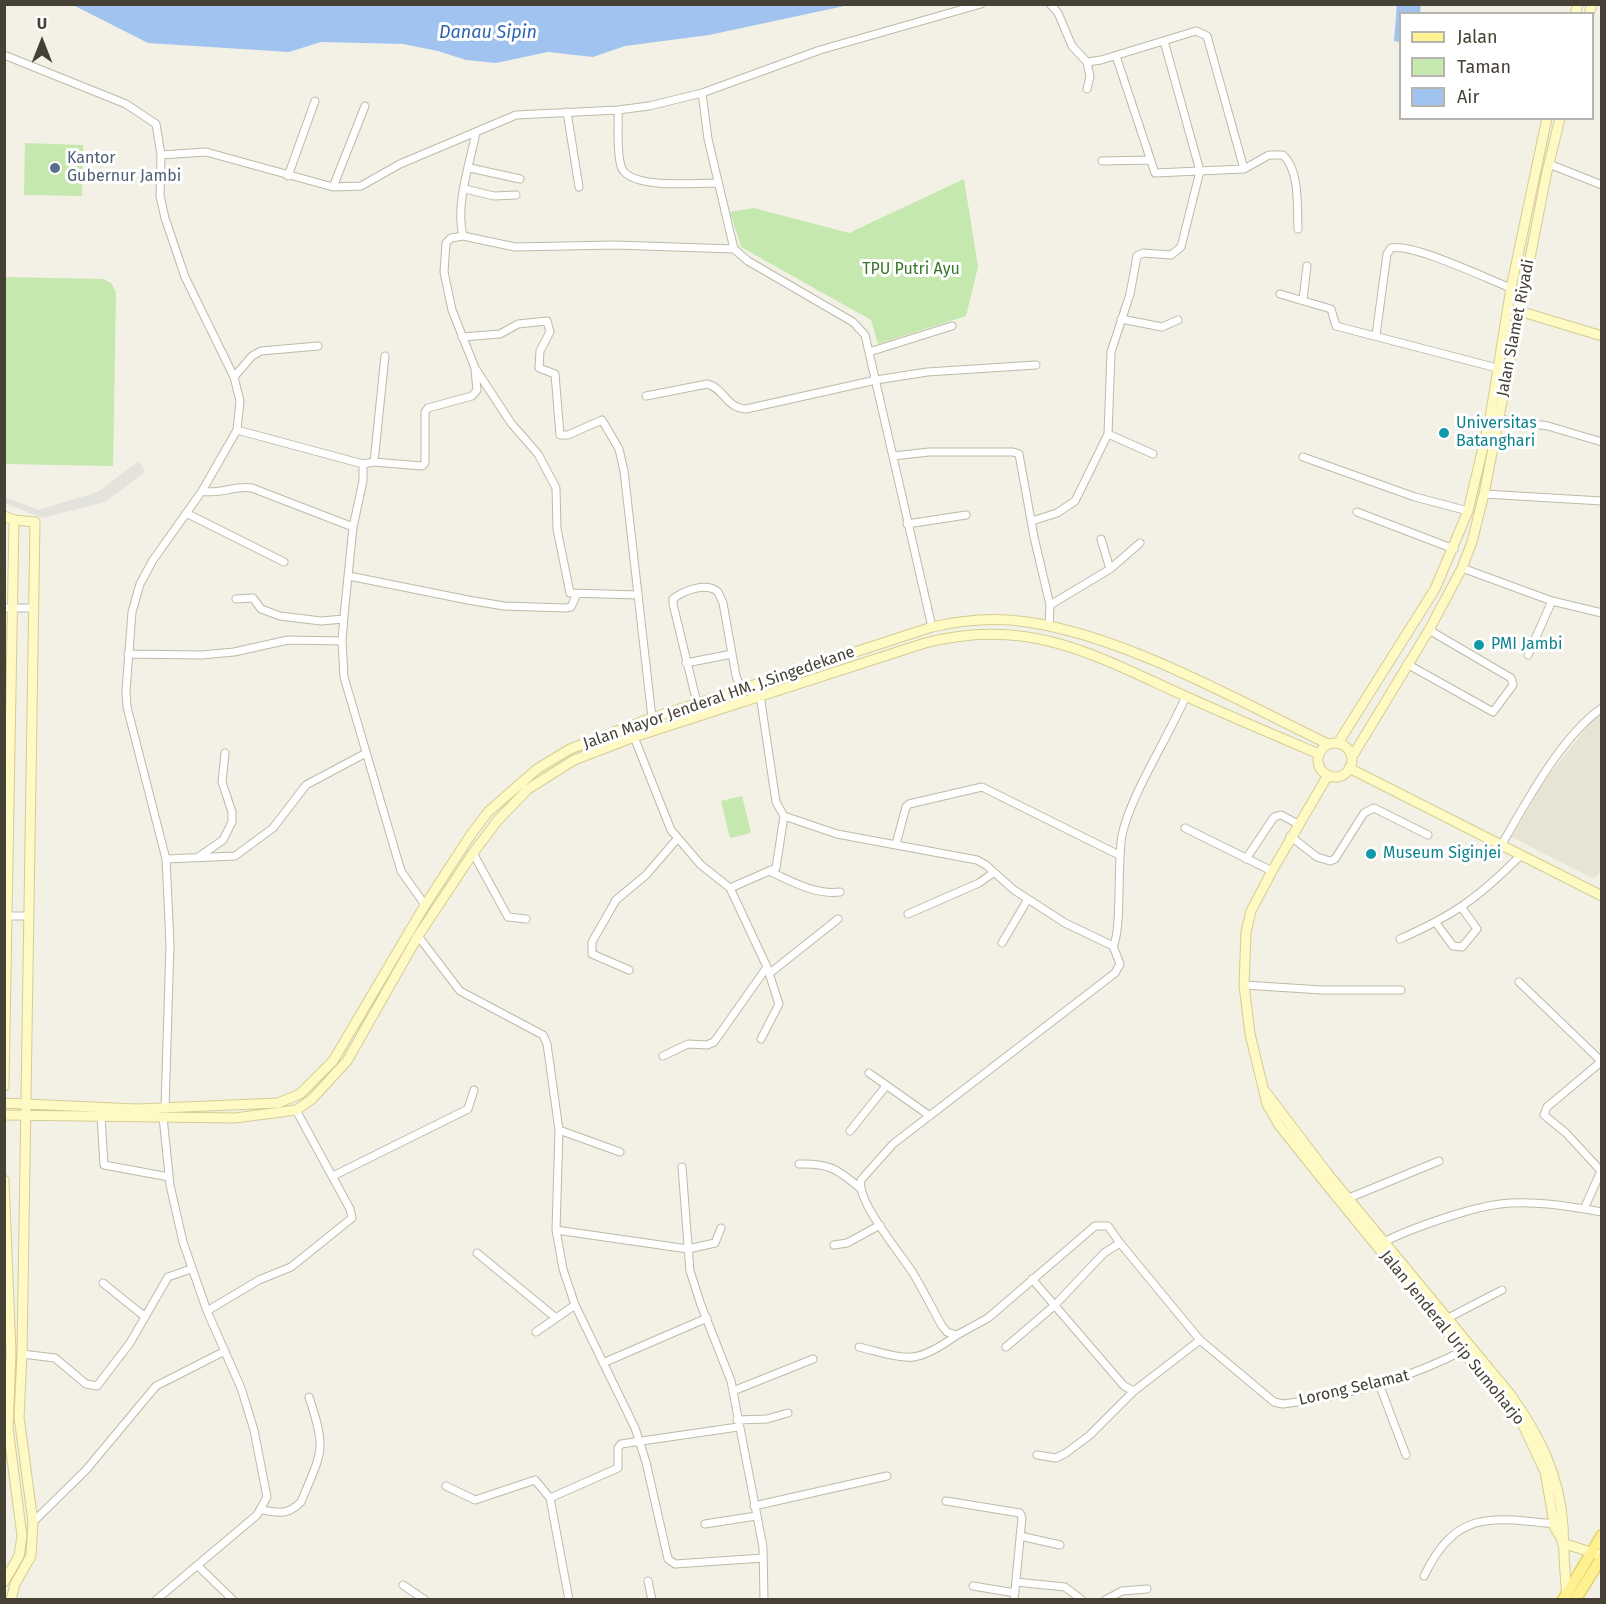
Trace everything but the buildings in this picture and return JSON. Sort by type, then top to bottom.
[{"type":"main road","name":"Jalan Slamet Riyadi","points":[[1333,744],[1435,589],[1454,549],[1468,511],[1490,418],[1511,288],[1533,175],[1547,120]]},
{"type":"main road","name":"Jalan Slamet Riyadi","points":[[1352,757],[1429,630],[1462,568],[1472,542],[1484,495],[1546,176],[1560,120]]},
{"type":"main road","points":[[1533,175],[1546,176]]},
{"type":"main road","points":[[1519,312],[1602,336]]},
{"type":"main road","points":[[4,516],[14,520],[35,522],[24,1104],[22,1354],[19,1396],[33,1522],[31,1556],[9,1598]]},
{"type":"main road","points":[[4,1086],[9,608],[14,520]]},
{"type":"main road","points":[[1435,589],[1446,598]]},
{"type":"main road","name":"Jalan Mayor Jenderal HM. J.Singedekane","points":[[4,1115],[101,1116],[164,1113],[278,1103],[292,1098],[307,1088],[333,1061],[425,905],[488,812],[522,781],[554,758],[652,718],[932,627],[962,621],[991,620],[1049,626],[1097,640],[1186,676],[1333,744]]},
{"type":"main road","name":"Jalan Mayor Jenderal HM. J.Singedekane","points":[[4,1103],[235,1118],[296,1110],[312,1100],[347,1061],[418,936],[473,853],[498,820],[528,789],[550,773],[634,736],[821,675],[950,637],[1007,633],[1070,645],[1319,754]]},
{"type":"main road","points":[[838,656],[842,669]]},
{"type":"main road","points":[[818,663],[821,675]]},
{"type":"main road","points":[[1333,744],[1347,748],[1352,757],[1349,768],[1338,776],[1328,775],[1319,766],[1319,754],[1333,744]]},
{"type":"main road","points":[[1349,768],[1602,896]]},
{"type":"main road","name":"Jalan Jenderal Urip Sumoharjo","points":[[1328,775],[1290,836],[1251,911],[1246,932],[1244,985],[1250,1034],[1272,1114],[1468,1348],[1510,1394],[1538,1436],[1557,1487],[1563,1527],[1562,1541]]},
{"type":"main road","points":[[4,1180],[11,1353],[7,1449],[22,1536],[19,1556],[4,1582]]},
{"type":"main road","name":"Jalan Jenderal Urip Sumoharjo","points":[[1381,1244],[1448,1318],[1527,1431],[1548,1482],[1554,1524],[1562,1541]]},
{"type":"main road","points":[[8,1396],[19,1396]]},
{"type":"main road","points":[[1568,1598],[1598,1555],[1602,1535]]},
{"type":"main road","points":[[1568,1598],[1562,1541],[1598,1555]]},
{"type":"street","points":[[162,155],[186,152],[224,155],[288,176],[333,187],[361,186],[400,164],[516,115],[618,110],[649,106],[702,93],[820,50],[981,4]]},
{"type":"street","points":[[1050,4],[1058,13],[1072,46],[1087,62],[1090,77],[1087,89]]},
{"type":"street","points":[[1087,62],[1116,56],[1197,32],[1207,36],[1244,169]]},
{"type":"street","points":[[1032,521],[1057,513],[1075,501],[1108,434],[1111,352],[1130,294],[1137,256],[1143,253],[1171,255],[1179,250],[1200,171],[1164,41]]},
{"type":"street","points":[[4,55],[126,104],[156,124],[162,155],[160,196],[165,218],[185,278],[234,377],[240,400],[237,430],[202,491],[140,584],[132,612],[127,707],[166,859],[170,944],[164,1113],[169,1177],[191,1269],[241,1388],[254,1430],[266,1491],[262,1510],[156,1599]]},
{"type":"street","points":[[1116,56],[1153,170],[1157,174],[1244,169],[1269,155],[1283,154],[1290,161],[1294,174],[1298,229]]},
{"type":"street","points":[[702,93],[717,183],[734,249],[747,261],[861,328],[876,380],[932,627]]},
{"type":"street","points":[[288,176],[315,102]]},
{"type":"street","points":[[333,187],[365,106]]},
{"type":"street","points":[[618,110],[621,167],[627,175],[658,183],[717,183]]},
{"type":"street","points":[[567,112],[579,187]]},
{"type":"street","points":[[463,236],[460,225],[476,132]]},
{"type":"street","points":[[1102,161],[1150,160]]},
{"type":"street","points":[[1549,164],[1602,185]]},
{"type":"street","points":[[470,168],[520,178]]},
{"type":"street","points":[[465,189],[494,196],[516,195]]},
{"type":"street","points":[[638,595],[576,596],[570,593],[557,529],[558,495],[538,454],[511,423],[475,368],[452,310],[444,272],[446,243],[451,238],[463,236],[515,247],[639,245],[734,249]]},
{"type":"street","points":[[1376,335],[1388,254],[1391,248],[1399,246],[1432,256],[1511,288]]},
{"type":"street","points":[[1303,299],[1307,266]]},
{"type":"street","points":[[1280,294],[1303,299],[1330,309],[1336,326],[1497,368]]},
{"type":"street","points":[[1121,319],[1162,327],[1178,320]]},
{"type":"street","points":[[462,336],[500,334],[518,324],[547,321],[550,332],[540,351],[539,368],[555,374],[560,435],[568,435],[602,420],[619,449],[624,471],[652,718]]},
{"type":"street","points":[[869,352],[952,326]]},
{"type":"street","points":[[234,377],[252,356],[261,351],[318,346]]},
{"type":"street","points":[[374,462],[385,356]]},
{"type":"street","points":[[646,396],[707,384],[716,388],[732,406],[746,409],[876,380],[927,372],[1036,364]]},
{"type":"street","points":[[237,430],[363,464],[374,462],[422,466],[425,463],[425,412],[428,408],[476,393],[475,368]]},
{"type":"street","points":[[1498,419],[1548,426],[1602,441]]},
{"type":"street","points":[[1108,434],[1153,454]]},
{"type":"street","points":[[893,456],[929,452],[1017,453],[1050,605],[1049,626]]},
{"type":"street","points":[[1303,457],[1415,497],[1468,511]]},
{"type":"street","points":[[363,464],[353,527],[342,641],[344,677],[401,871],[425,905]]},
{"type":"street","points":[[202,491],[216,493],[236,487],[252,488],[353,527]]},
{"type":"street","points":[[1484,495],[1602,501]]},
{"type":"street","points":[[1357,512],[1454,549]]},
{"type":"street","points":[[186,513],[285,562]]},
{"type":"street","points":[[908,524],[966,515]]},
{"type":"street","points":[[1101,539],[1110,569]]},
{"type":"street","points":[[1050,605],[1110,569],[1140,543]]},
{"type":"street","points":[[1462,568],[1552,601],[1602,613]]},
{"type":"street","points":[[349,576],[504,606],[569,608],[576,596]]},
{"type":"street","points":[[697,703],[686,663],[674,599],[706,587],[718,592],[723,603],[741,688]]},
{"type":"street","points":[[236,599],[253,598],[261,609],[291,619],[344,619]]},
{"type":"street","points":[[1528,655],[1552,601]]},
{"type":"street","points":[[9,608],[33,608]]},
{"type":"street","points":[[1407,664],[1493,712],[1513,685],[1511,678],[1429,630]]},
{"type":"street","points":[[128,654],[201,655],[234,652],[288,640],[342,641]]},
{"type":"street","points":[[686,663],[732,654]]},
{"type":"street","points":[[730,888],[771,872],[778,864],[784,816],[776,802],[760,695]]},
{"type":"street","points":[[860,1188],[861,1180],[893,1144],[1115,973],[1120,964],[1113,946],[1118,930],[1119,855],[1127,818],[1186,696]]},
{"type":"street","points":[[1501,846],[1536,786],[1587,719],[1602,708]]},
{"type":"street","points":[[634,736],[666,820],[677,839],[701,865],[730,888],[768,970],[779,1004],[761,1039]]},
{"type":"street","points":[[195,859],[223,840],[232,822],[232,812],[222,782],[225,753]]},
{"type":"street","points":[[166,859],[195,859],[240,854],[273,828],[306,785],[366,753]]},
{"type":"street","points":[[896,844],[906,807],[909,804],[982,787],[1119,855]]},
{"type":"street","points":[[1290,836],[1317,857],[1330,861],[1335,859],[1364,813],[1374,808],[1428,835]]},
{"type":"street","points":[[1246,859],[1274,817],[1281,815],[1298,824]]},
{"type":"street","points":[[784,816],[837,834],[968,858],[986,865],[993,873],[1065,923],[1113,946]]},
{"type":"street","points":[[1185,828],[1272,871]]},
{"type":"street","points":[[629,970],[592,954],[592,942],[616,900],[646,875],[677,839]]},
{"type":"street","points":[[473,853],[508,917],[526,919]]},
{"type":"street","points":[[1400,939],[1462,908],[1482,894],[1520,856]]},
{"type":"street","points":[[771,872],[810,889],[829,893],[840,892]]},
{"type":"street","points":[[908,914],[979,883],[993,873]]},
{"type":"street","points":[[1002,943],[1029,899]]},
{"type":"street","points":[[1436,923],[1453,946],[1462,946],[1477,929],[1462,908]]},
{"type":"street","points":[[6,916],[28,916]]},
{"type":"street","points":[[663,1056],[688,1044],[707,1045],[714,1042],[768,970],[838,919]]},
{"type":"street","points":[[418,936],[460,991],[543,1035],[548,1052],[559,1130],[556,1230],[563,1269],[575,1305],[639,1440],[670,1562],[679,1564],[763,1558]]},
{"type":"street","points":[[1519,982],[1601,1061],[1547,1107],[1544,1115],[1566,1134],[1601,1171],[1584,1209]]},
{"type":"street","points":[[1244,985],[1322,990],[1401,990]]},
{"type":"street","points":[[869,1073],[930,1116]]},
{"type":"street","points":[[850,1131],[886,1086]]},
{"type":"street","points":[[333,1176],[468,1109],[474,1090]]},
{"type":"street","points":[[207,1311],[259,1280],[291,1267],[352,1218],[350,1209],[333,1176],[296,1110]]},
{"type":"street","points":[[101,1116],[104,1165],[169,1177]]},
{"type":"street","points":[[559,1130],[620,1152]]},
{"type":"street","points":[[1345,1199],[1439,1161]]},
{"type":"street","points":[[799,1164],[821,1163],[832,1167],[860,1188],[880,1225],[914,1274],[944,1329],[957,1335]]},
{"type":"street","points":[[682,1167],[690,1271],[733,1391],[763,1558],[764,1599]]},
{"type":"street","points":[[1381,1244],[1437,1222],[1501,1204],[1543,1204],[1602,1212]]},
{"type":"street","points":[[834,1245],[847,1243],[880,1225]]},
{"type":"street","points":[[859,1347],[896,1358],[912,1358],[938,1348],[988,1318],[1095,1226],[1108,1226],[1200,1340],[1134,1391],[1090,1435],[1066,1453],[1056,1458],[1037,1455]]},
{"type":"street","points":[[556,1230],[688,1249],[715,1243],[721,1228]]},
{"type":"street","points":[[1006,1347],[1054,1305],[1104,1253],[1120,1243]]},
{"type":"street","points":[[477,1253],[556,1318]]},
{"type":"street","points":[[22,1354],[55,1358],[89,1386],[97,1386],[130,1343],[168,1277],[191,1269]]},
{"type":"street","points":[[1032,1279],[1124,1386],[1134,1391]]},
{"type":"street","points":[[103,1283],[144,1316]]},
{"type":"street","points":[[1448,1318],[1502,1290]]},
{"type":"street","points":[[536,1332],[575,1305]]},
{"type":"street","points":[[603,1363],[707,1318]]},
{"type":"street","name":"Lorong Selamat","points":[[1200,1340],[1276,1403],[1317,1398],[1379,1384],[1426,1370],[1468,1348]]},
{"type":"street","points":[[33,1522],[86,1470],[156,1386],[225,1351]]},
{"type":"street","points":[[733,1391],[813,1359]]},
{"type":"street","points":[[1379,1384],[1406,1455]]},
{"type":"street","points":[[262,1510],[285,1513],[296,1507],[301,1502],[320,1457],[322,1445],[320,1430],[309,1397]]},
{"type":"street","points":[[550,1497],[616,1469],[619,1466],[619,1445],[767,1419],[788,1413]]},
{"type":"street","points":[[754,1506],[887,1476]]},
{"type":"street","points":[[446,1486],[475,1500],[535,1480],[550,1497],[569,1599]]},
{"type":"street","points":[[946,1501],[1020,1513],[1022,1518],[1015,1596],[973,1586]]},
{"type":"street","points":[[705,1524],[756,1516]]},
{"type":"street","points":[[1424,1576],[1434,1556],[1470,1524],[1497,1518],[1554,1524]]},
{"type":"street","points":[[1020,1536],[1060,1545]]},
{"type":"street","points":[[198,1566],[233,1599]]},
{"type":"street","points":[[648,1581],[652,1599]]},
{"type":"street","points":[[1016,1582],[1065,1587],[1082,1599]]},
{"type":"street","points":[[403,1585],[425,1599]]},
{"type":"street","points":[[1105,1599],[1122,1591],[1147,1589]]},
{"type":"shaded area","points":[[139,461],[145,472],[105,502],[42,518],[5,503],[5,497],[38,510],[98,492]]},
{"type":"shaded area","points":[[1601,712],[1601,871],[1594,879],[1512,837],[1546,779],[1596,715]]},
{"type":"green space","points":[[25,143],[83,145],[82,196],[24,195]]},
{"type":"green space","name":"TPU Putri Ayu","points":[[964,179],[978,267],[966,316],[878,344],[871,320],[741,247],[730,212],[754,208],[849,233]]},
{"type":"green space","points":[[5,277],[103,279],[111,283],[116,292],[113,466],[5,464]]},
{"type":"green space","points":[[742,796],[751,833],[730,838],[721,801]]},
{"type":"water","points":[[1397,4],[1421,5],[1420,12],[1399,12],[1399,42],[1394,41]]},
{"type":"water","name":"Danau Sipin","points":[[58,5],[849,5],[709,35],[625,46],[593,57],[548,52],[496,63],[466,60],[438,51],[403,44],[321,42],[289,52],[148,43],[75,6]]},
{"type":"place","name":"Kantor Gubernur Jambi","points":[[55,168]]},
{"type":"place","name":"Universitas Batanghari","points":[[1444,433]]},
{"type":"place","name":"PMI Jambi","points":[[1479,645]]},
{"type":"place","name":"Museum Siginjei","points":[[1371,854]]}]
